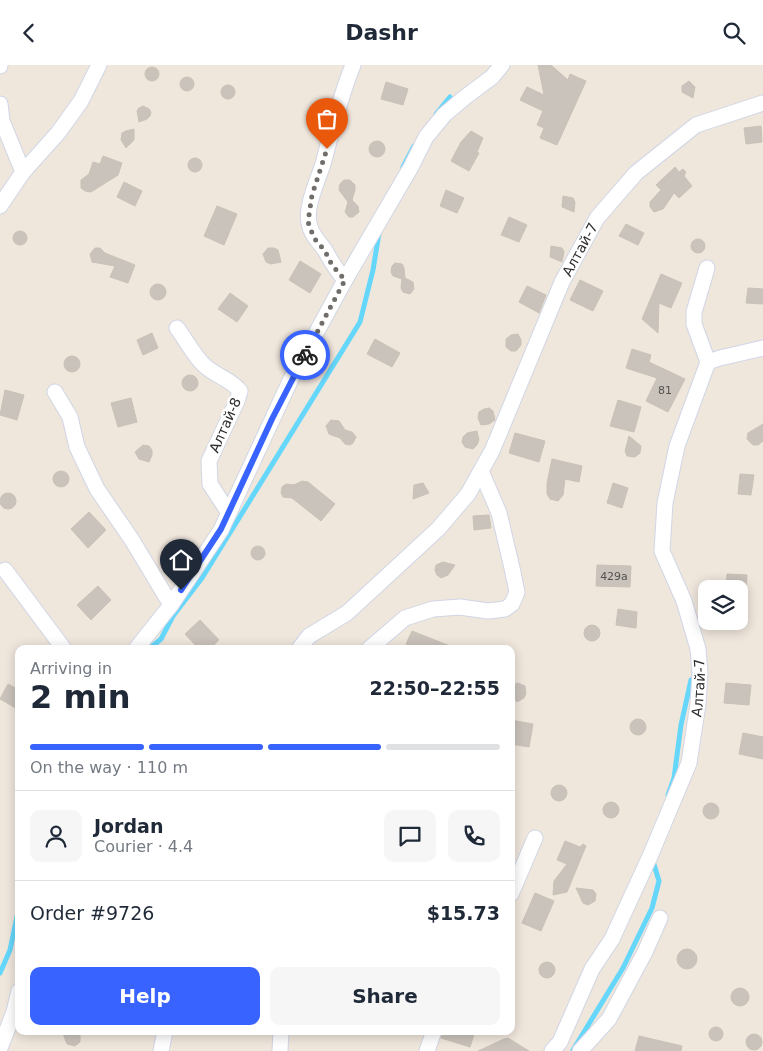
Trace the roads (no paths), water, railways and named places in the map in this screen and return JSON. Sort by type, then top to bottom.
[{"type":"street","points":[[0,206],[23,171],[58,133],[81,101],[99,65]]},
{"type":"street","points":[[345,280],[332,265],[325,251],[314,238],[308,222],[312,195],[341,97],[353,65]]},
{"type":"street","points":[[136,645],[171,605],[221,529],[291,379],[345,280],[412,167],[426,137],[444,115],[492,77],[502,65]]},
{"type":"street","name":"Алтай-7","points":[[302,645],[309,636],[347,613],[438,529],[468,493],[492,451],[562,282],[597,218],[636,173],[696,125],[763,103]]},
{"type":"street","points":[[0,105],[2,121],[23,171]]},
{"type":"street","points":[[707,268],[694,312],[694,324],[708,362],[763,348]]},
{"type":"street","name":"Алтай-8","points":[[176,328],[204,366],[236,385],[240,391],[209,461],[210,484],[229,513]]},
{"type":"street","name":"Алтай-7","points":[[552,1051],[560,1041],[592,969],[612,939],[651,854],[688,763],[698,704],[700,673],[698,649],[684,601],[662,551],[665,503],[677,446],[708,362]]},
{"type":"street","points":[[55,392],[70,417],[77,447],[96,489],[132,540],[171,605]]},
{"type":"street","points":[[374,645],[405,618],[433,609],[460,607],[488,611],[506,609],[512,604],[517,591],[512,568],[498,513],[481,471]]},
{"type":"street","points":[[6,570],[61,645]]},
{"type":"street","points":[[515,885],[535,838]]},
{"type":"street","points":[[580,1051],[610,1019],[645,952],[660,918]]},
{"type":"street","points":[[0,1048],[15,1008]]},
{"type":"street","points":[[161,1051],[164,1035]]},
{"type":"street","points":[[280,1051],[281,1035]]},
{"type":"street","points":[[427,1051],[433,1035]]},
{"type":"waterway","points":[[436,114],[450,97]]},
{"type":"waterway","points":[[403,167],[414,146]]},
{"type":"waterway","points":[[154,645],[161,639],[173,616],[202,578],[360,322],[373,270],[379,233]]},
{"type":"waterway","points":[[668,795],[674,778],[681,725],[691,680]]},
{"type":"waterway","points":[[573,1050],[623,968],[652,908],[659,881],[652,858]]},
{"type":"waterway","points":[[0,973],[10,950],[15,926]]}]
